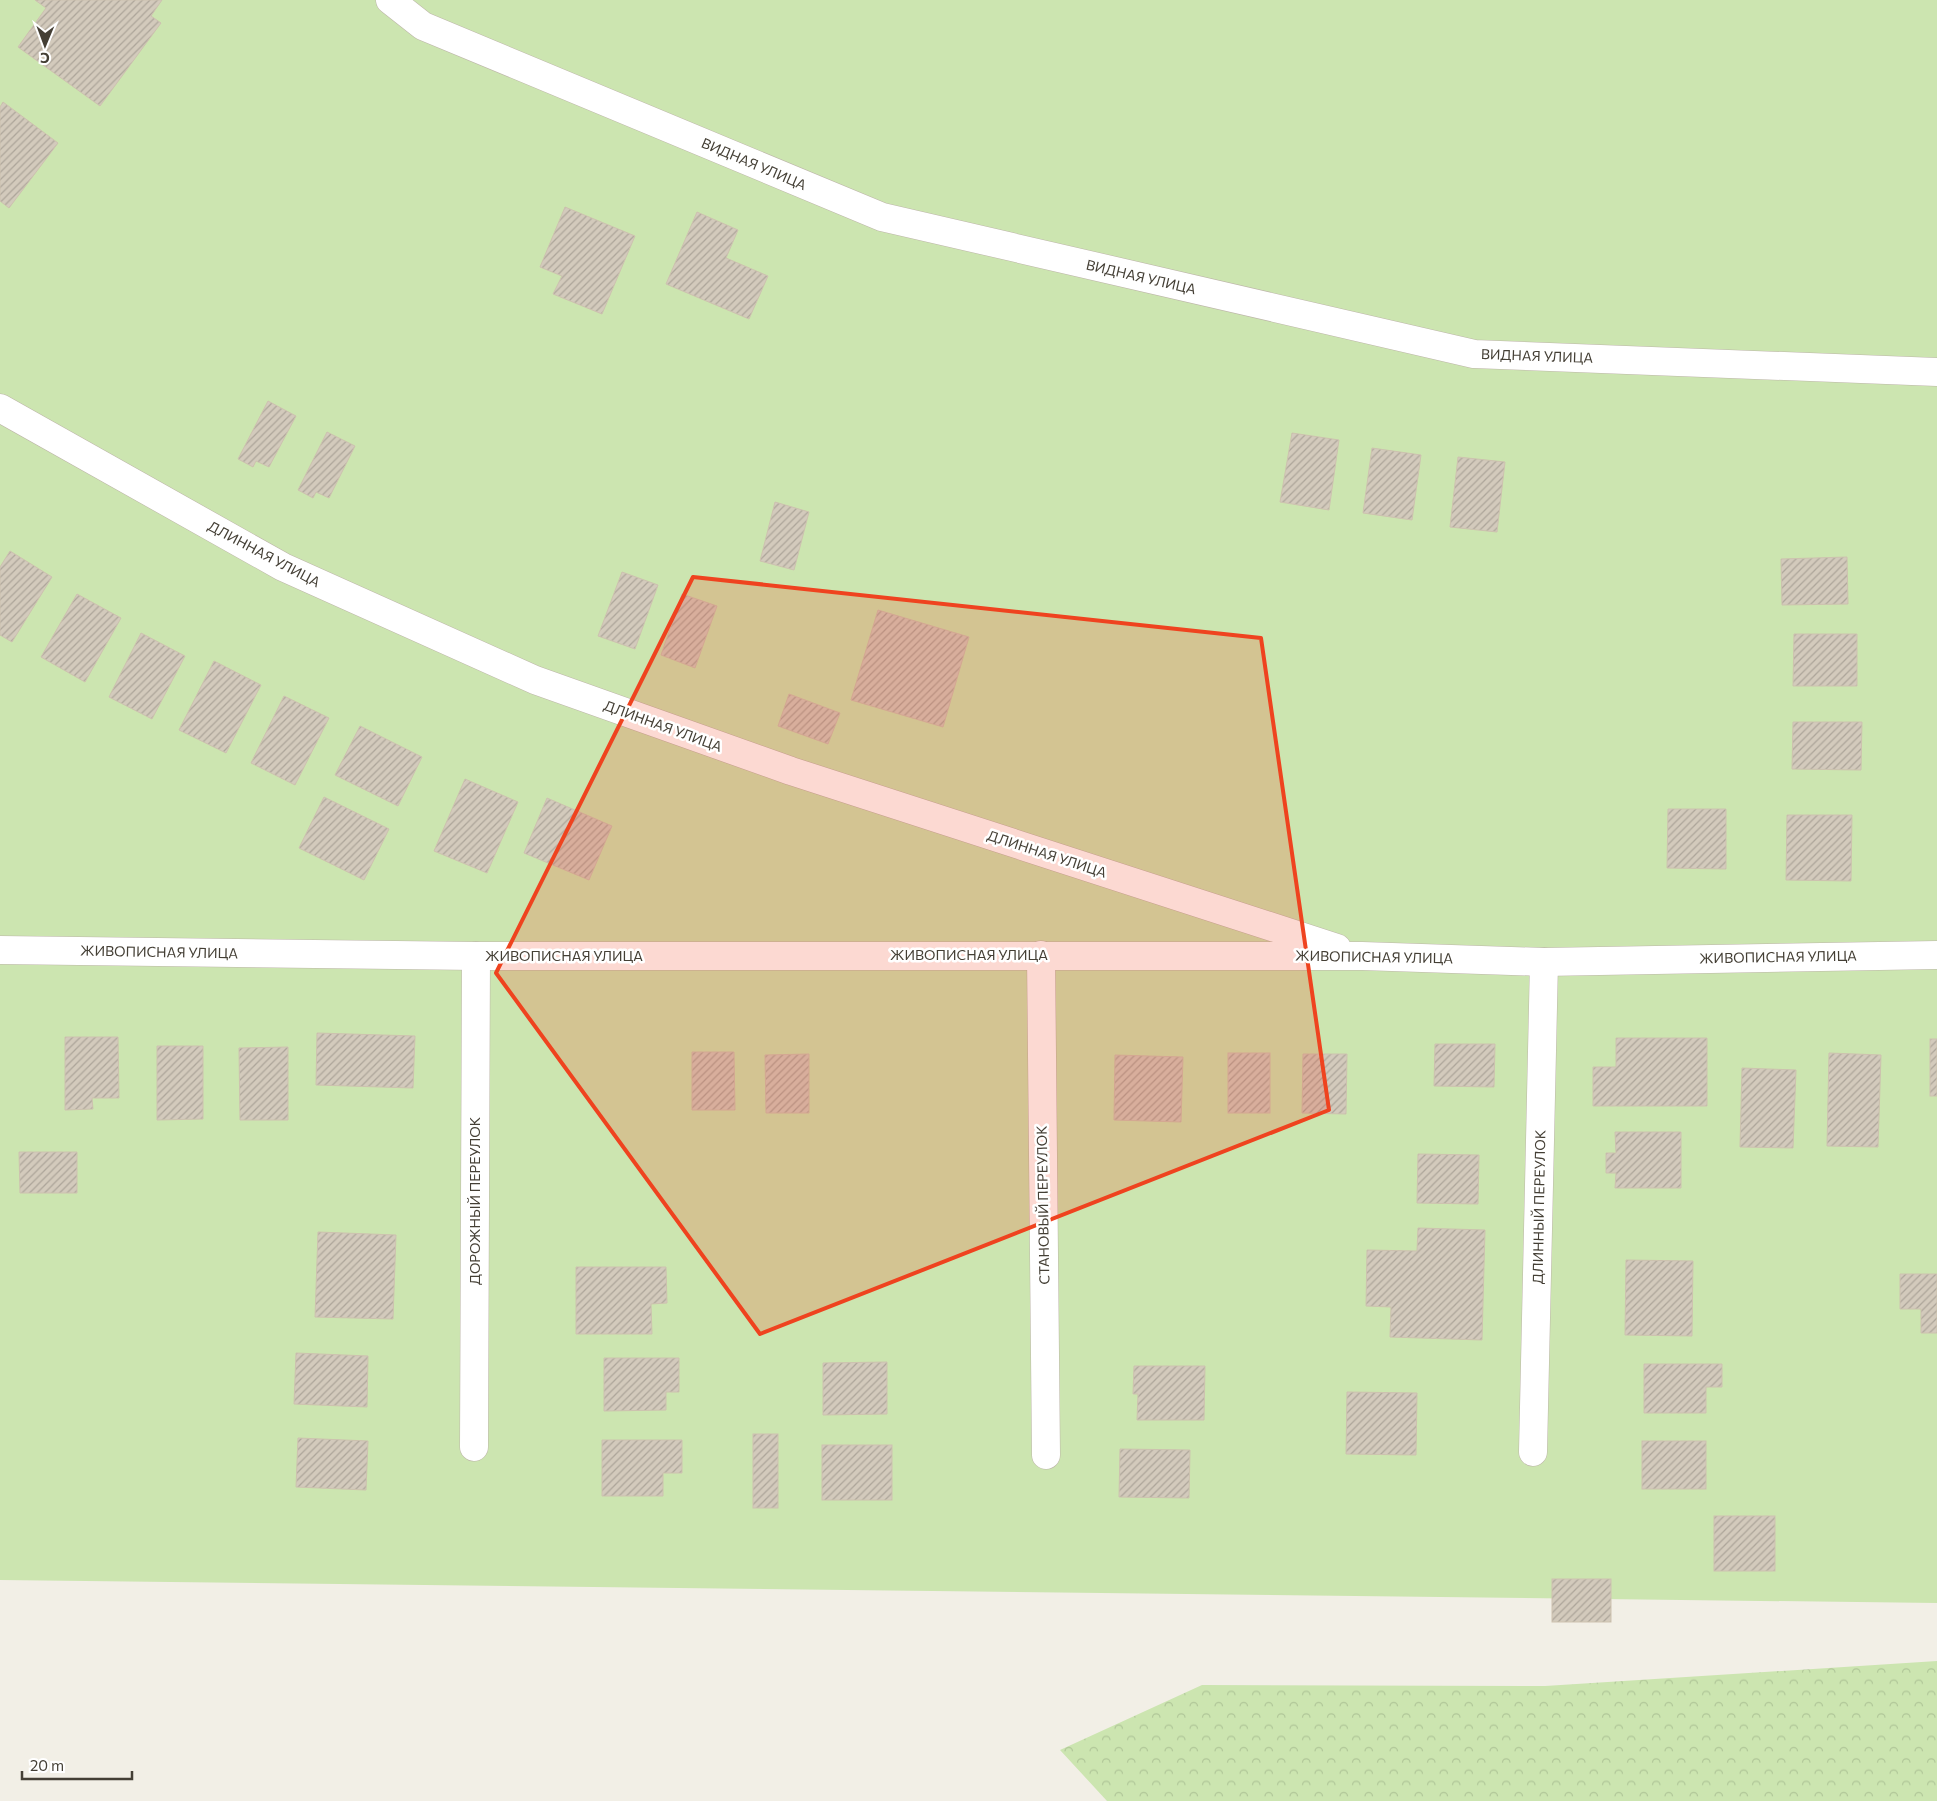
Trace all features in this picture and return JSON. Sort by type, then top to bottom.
[{"type":"street","name":"ВИДНАЯ УЛИЦА","points":[[390,0],[423,26],[882,217],[1474,354],[1937,372]]},
{"type":"street","name":"ДЛИННАЯ УЛИЦА","points":[[0,408],[283,567],[535,680],[791,771],[1362,956]]},
{"type":"street","name":"ЖИВОПИСНАЯ УЛИЦА","points":[[0,950],[476,956],[1362,956],[1544,962],[1937,954]]},
{"type":"street","name":"СТАНОВЫЙ ПЕРЕУЛОК","points":[[1041,955],[1046,1455]]},
{"type":"street","name":"ДОРОЖНЫЙ ПЕРЕУЛОК","points":[[474,1447],[476,956]]},
{"type":"street","name":"ДЛИННЫЙ ПЕРЕУЛОК","points":[[1533,1452],[1544,962]]},
{"type":"highlighted area","points":[[693,577],[1261,638],[1329,1110],[760,1334],[496,973]]},
{"type":"green space","points":[[0,0],[1937,0],[1937,1603],[0,1580]]},
{"type":"green space","points":[[1937,1661],[1937,1801],[1107,1801],[1060,1750],[1202,1685],[1545,1686]]},
{"type":"building","points":[[35,0],[162,0],[151,16],[161,23],[100,106],[18,47],[46,8]]},
{"type":"building","points":[[3,102],[58,143],[9,208],[0,201],[0,107]]},
{"type":"building","points":[[565,207],[635,236],[602,314],[553,294],[562,276],[540,267]]},
{"type":"building","points":[[697,212],[738,230],[726,258],[768,276],[749,319],[666,284]]},
{"type":"building","points":[[268,401],[296,416],[269,467],[256,461],[253,467],[238,459]]},
{"type":"building","points":[[327,432],[355,446],[329,498],[316,492],[313,498],[298,490]]},
{"type":"building","points":[[1292,433],[1339,440],[1329,510],[1280,502]]},
{"type":"building","points":[[1372,448],[1421,455],[1412,520],[1363,513]]},
{"type":"building","points":[[1458,457],[1505,462],[1497,532],[1450,527]]},
{"type":"building","points":[[775,502],[809,512],[794,570],[760,561]]},
{"type":"building","points":[[10,551],[52,577],[12,642],[0,635],[0,567]]},
{"type":"building","points":[[1847,557],[1848,604],[1782,605],[1781,559]]},
{"type":"building","points":[[622,572],[658,585],[635,649],[598,636]]},
{"type":"building","points":[[77,594],[121,618],[85,682],[41,657]]},
{"type":"building","points":[[682,594],[717,606],[695,668],[661,655]]},
{"type":"building","points":[[878,610],[969,637],[943,727],[851,700]]},
{"type":"building","points":[[141,633],[185,656],[152,719],[109,697]]},
{"type":"building","points":[[1794,634],[1857,634],[1857,686],[1793,686]]},
{"type":"building","points":[[214,661],[261,685],[226,753],[179,730]]},
{"type":"building","points":[[789,694],[840,713],[828,744],[778,726]]},
{"type":"building","points":[[284,696],[329,718],[295,785],[251,763]]},
{"type":"building","points":[[1793,722],[1862,722],[1861,770],[1792,769]]},
{"type":"building","points":[[360,726],[422,757],[398,806],[335,775]]},
{"type":"building","points":[[465,779],[518,802],[487,873],[434,851]]},
{"type":"building","points":[[324,797],[389,829],[364,880],[299,848]]},
{"type":"building","points":[[547,798],[612,826],[589,880],[524,853]]},
{"type":"building","points":[[1668,809],[1726,809],[1726,869],[1667,868]]},
{"type":"building","points":[[1787,815],[1852,815],[1851,881],[1786,880]]},
{"type":"building","points":[[317,1033],[415,1036],[413,1088],[316,1085]]},
{"type":"building","points":[[65,1037],[118,1037],[119,1098],[92,1098],[93,1109],[65,1110]]},
{"type":"building","points":[[1616,1038],[1707,1038],[1707,1106],[1593,1106],[1593,1067],[1616,1067]]},
{"type":"building","points":[[1930,1039],[1937,1039],[1937,1096],[1930,1096]]},
{"type":"building","points":[[1435,1044],[1495,1044],[1494,1087],[1434,1086]]},
{"type":"building","points":[[157,1046],[203,1046],[203,1119],[157,1120]]},
{"type":"building","points":[[288,1047],[288,1120],[240,1120],[239,1048]]},
{"type":"building","points":[[692,1052],[734,1052],[735,1110],[692,1110]]},
{"type":"building","points":[[1228,1053],[1270,1053],[1270,1113],[1228,1113]]},
{"type":"building","points":[[1829,1053],[1881,1055],[1878,1147],[1827,1146]]},
{"type":"building","points":[[809,1054],[809,1113],[766,1113],[765,1055]]},
{"type":"building","points":[[1303,1054],[1347,1054],[1346,1114],[1302,1113]]},
{"type":"building","points":[[1115,1055],[1183,1057],[1181,1122],[1114,1120]]},
{"type":"building","points":[[1742,1068],[1796,1070],[1793,1148],[1740,1147]]},
{"type":"building","points":[[1615,1132],[1681,1132],[1681,1188],[1615,1188],[1616,1173],[1606,1173],[1606,1153],[1616,1153]]},
{"type":"building","points":[[19,1152],[77,1152],[77,1193],[20,1193]]},
{"type":"building","points":[[1418,1154],[1479,1155],[1478,1204],[1417,1203]]},
{"type":"building","points":[[1418,1228],[1485,1230],[1482,1340],[1390,1337],[1391,1307],[1366,1306],[1367,1250],[1417,1251]]},
{"type":"building","points":[[318,1232],[396,1235],[393,1319],[315,1317]]},
{"type":"building","points":[[1626,1260],[1693,1261],[1692,1336],[1625,1335]]},
{"type":"building","points":[[576,1267],[666,1267],[667,1303],[651,1304],[652,1334],[576,1334]]},
{"type":"building","points":[[1900,1274],[1937,1274],[1937,1333],[1921,1333],[1921,1309],[1900,1309]]},
{"type":"building","points":[[296,1353],[368,1356],[367,1407],[294,1404]]},
{"type":"building","points":[[604,1358],[679,1358],[679,1392],[666,1392],[666,1410],[604,1411]]},
{"type":"building","points":[[887,1362],[887,1414],[823,1415],[823,1363]]},
{"type":"building","points":[[1644,1364],[1722,1364],[1722,1387],[1706,1387],[1706,1413],[1644,1413]]},
{"type":"building","points":[[1134,1366],[1205,1366],[1204,1420],[1137,1420],[1138,1394],[1133,1394]]},
{"type":"building","points":[[1347,1392],[1417,1393],[1416,1455],[1346,1454]]},
{"type":"building","points":[[753,1434],[778,1434],[778,1508],[753,1508]]},
{"type":"building","points":[[298,1438],[368,1441],[366,1490],[296,1487]]},
{"type":"building","points":[[602,1440],[682,1440],[682,1473],[663,1473],[663,1496],[602,1496]]},
{"type":"building","points":[[1642,1441],[1706,1441],[1706,1489],[1642,1489]]},
{"type":"building","points":[[822,1445],[892,1445],[892,1500],[822,1500]]},
{"type":"building","points":[[1120,1449],[1190,1450],[1189,1498],[1119,1497]]},
{"type":"building","points":[[1714,1516],[1775,1516],[1775,1571],[1714,1571]]},
{"type":"building","points":[[1552,1579],[1611,1579],[1611,1622],[1552,1622]]}]
